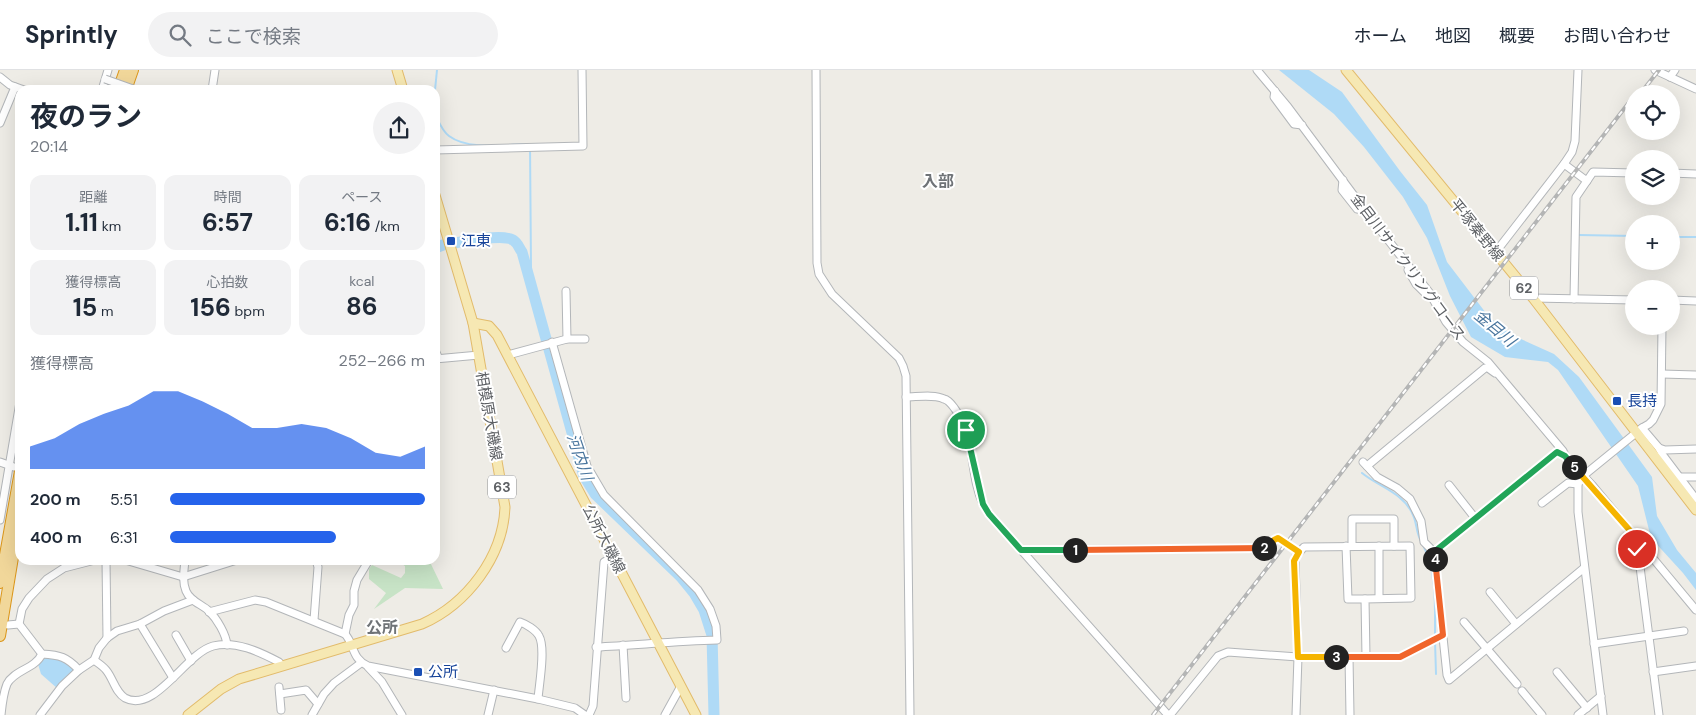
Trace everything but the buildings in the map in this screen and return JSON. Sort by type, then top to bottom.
[{"type":"highway","points":[[120,85],[124,70]]},
{"type":"highway","points":[[128,85],[133,70]]},
{"type":"highway","points":[[0,583],[14,468]]},
{"type":"highway","points":[[0,636],[15,545]]},
{"type":"main road","points":[[397,70],[402,85]]},
{"type":"main road","name":"平塚秦野線","points":[[1346,70],[1533,298],[1638,430],[1696,510]]},
{"type":"main road","name":"相模原大磯線","points":[[188,715],[221,689],[239,679],[422,624],[438,617],[466,594],[490,561],[499,543],[505,507],[479,356],[473,323],[440,211]]},
{"type":"main road","name":"公所大磯線","points":[[473,323],[489,326],[497,335],[696,715]]},
{"type":"street","points":[[103,85],[108,70]]},
{"type":"street","points":[[213,85],[215,70]]},
{"type":"street","points":[[440,150],[583,146],[582,70]]},
{"type":"street","points":[[816,70],[817,263],[819,274],[832,294],[899,358],[904,366],[906,376],[910,715]]},
{"type":"street","name":"金目川サイクリングコース","points":[[1257,70],[1275,91],[1274,96],[1283,111],[1294,124],[1302,125],[1343,180],[1342,190],[1357,210],[1365,210],[1408,264],[1408,271],[1416,284],[1427,295],[1432,296],[1446,322],[1468,346],[1481,354],[1536,418],[1566,457],[1584,474]]},
{"type":"street","points":[[1496,253],[1572,152],[1575,141],[1578,70]]},
{"type":"street","points":[[1656,70],[1672,73],[1696,89]]},
{"type":"street","points":[[0,77],[15,87],[0,123]]},
{"type":"street","points":[[105,79],[121,85]]},
{"type":"street","points":[[1564,164],[1587,181]]},
{"type":"street","points":[[1574,299],[1576,197],[1594,172],[1625,173]]},
{"type":"street","points":[[1680,173],[1696,174]]},
{"type":"street","points":[[566,291],[567,339]]},
{"type":"street","points":[[1533,298],[1625,300]]},
{"type":"street","points":[[1680,300],[1696,301]]},
{"type":"street","points":[[1603,715],[1584,568],[1578,512],[1578,484],[1584,474],[1638,430],[1651,422],[1660,407],[1662,335]]},
{"type":"street","points":[[508,355],[567,339],[585,339]]},
{"type":"street","points":[[549,343],[587,466],[596,483],[604,495],[698,590],[710,609],[716,626],[717,640],[596,646]]},
{"type":"street","points":[[440,358],[479,356]]},
{"type":"street","points":[[1502,379],[1488,368],[1485,368],[1365,464],[1377,477],[1397,488],[1410,499],[1421,521],[1424,542],[1434,552],[1449,680],[1584,568]]},
{"type":"street","points":[[1662,374],[1696,375]]},
{"type":"street","points":[[906,397],[942,398],[948,400],[963,421],[968,434],[983,504],[989,514],[1169,715],[1218,656],[1228,652],[1298,657],[1400,657],[1443,635]]},
{"type":"street","points":[[1638,430],[1659,448],[1678,477],[1696,499]]},
{"type":"street","points":[[1659,448],[1666,450],[1696,449]]},
{"type":"street","points":[[1434,552],[1557,452],[1566,457]]},
{"type":"street","points":[[0,462],[14,468],[0,520]]},
{"type":"street","points":[[1584,474],[1696,610]]},
{"type":"street","points":[[1678,477],[1696,477]]},
{"type":"street","points":[[1542,503],[1568,483],[1578,484]]},
{"type":"street","points":[[1449,485],[1475,518]]},
{"type":"street","points":[[1296,715],[1298,657],[1294,561],[1299,552],[1304,547],[1349,546],[1394,546],[1410,546],[1411,598],[1348,599],[1349,546],[1352,519],[1394,519],[1394,546]]},
{"type":"street","points":[[1633,534],[1639,559],[1659,715]]},
{"type":"street","points":[[1021,550],[1269,548],[1274,540],[1278,538],[1299,552]]},
{"type":"street","points":[[1379,546],[1379,598]]},
{"type":"street","points":[[312,715],[324,694],[334,683],[364,665],[538,699],[575,708],[587,715],[593,706],[596,646],[604,562],[613,557]]},
{"type":"street","points":[[76,565],[64,568],[47,579],[29,598],[22,609],[20,624],[42,654],[56,655],[70,660],[79,670]]},
{"type":"street","points":[[106,565],[107,638]]},
{"type":"street","points":[[143,565],[183,577],[221,565]]},
{"type":"street","points":[[184,565],[183,581],[186,593],[209,612],[220,627],[227,640],[227,645]]},
{"type":"street","points":[[314,620],[317,565]]},
{"type":"street","points":[[366,565],[357,580],[354,591],[354,605],[349,615],[345,634],[364,665],[382,682],[402,715]]},
{"type":"street","points":[[1490,592],[1516,624]]},
{"type":"street","points":[[1365,599],[1366,657]]},
{"type":"street","points":[[40,715],[62,686],[79,670],[94,660],[99,648],[107,638],[117,631],[140,624],[164,611],[193,600]]},
{"type":"street","points":[[209,612],[255,600],[266,602],[314,620],[345,634]]},
{"type":"street","points":[[506,648],[520,622],[526,624],[540,636],[542,657],[538,699]]},
{"type":"street","points":[[1464,622],[1517,684]]},
{"type":"street","points":[[8,625],[20,624]]},
{"type":"street","points":[[140,624],[173,678]]},
{"type":"street","points":[[1594,644],[1684,631]]},
{"type":"street","points":[[176,635],[191,661]]},
{"type":"street","points":[[94,660],[106,669],[124,698],[134,701],[141,701],[152,695],[202,651],[213,646],[227,645],[256,650],[279,662],[281,665]]},
{"type":"street","points":[[623,645],[626,698]]},
{"type":"street","points":[[1,715],[3,696],[7,683],[11,678],[34,664],[42,654]]},
{"type":"street","points":[[1349,657],[1350,715]]},
{"type":"street","points":[[1653,672],[1696,666]]},
{"type":"street","points":[[1557,672],[1587,708]]},
{"type":"street","points":[[665,715],[681,686]]},
{"type":"street","points":[[281,710],[279,691],[306,690],[318,704]]},
{"type":"street","points":[[488,715],[494,690]]},
{"type":"street","points":[[1522,691],[1542,715]]},
{"type":"street","points":[[1578,715],[1601,696]]},
{"type":"green space","points":[[372,565],[401,578],[405,573],[404,565],[431,565],[443,589],[405,588],[374,609],[386,593],[369,579],[369,569]]},
{"type":"water","name":"金目川","points":[[1279,70],[1309,70],[1342,92],[1427,205],[1447,262],[1489,317],[1512,335],[1554,354],[1579,377],[1652,477],[1657,516],[1677,550],[1696,573],[1696,590],[1651,538],[1638,486],[1558,370],[1548,362],[1505,357],[1471,337],[1450,296],[1427,238],[1403,197],[1364,147],[1334,114]]},
{"type":"water","points":[[47,657],[64,661],[73,668],[73,672],[58,689],[41,674],[38,664]]},
{"type":"waterway","points":[[436,85],[437,70]]},
{"type":"waterway","points":[[440,124],[444,132],[449,136],[467,144],[530,144],[531,267],[527,271]]},
{"type":"waterway","points":[[1579,235],[1625,236]]},
{"type":"waterway","points":[[1680,237],[1696,237]]},
{"type":"waterway","name":"河内川","points":[[440,246],[489,238],[507,238],[513,240],[522,252],[584,476],[595,494],[681,577],[694,593],[704,610],[712,635],[714,715]]},
{"type":"waterway","points":[[1362,473],[1404,501],[1413,515],[1421,541]]},
{"type":"waterway","points":[[1423,545],[1428,555],[1433,578],[1435,636]]},
{"type":"waterway","points":[[1435,641],[1436,674]]},
{"type":"railway","points":[[1647,85],[1659,70]]},
{"type":"railway","points":[[1153,715],[1625,108]]},
{"type":"place","name":"江東","points":[[451,241]]},
{"type":"place","name":"長持","points":[[1617,401]]},
{"type":"place","name":"公所","points":[[418,672]]},
{"type":"district","name":"入部","points":[[938,181]]},
{"type":"district","name":"公所","points":[[382,627]]},
{"type":"route","points":[[966,430],[983,504],[989,514],[1021,550],[1269,548],[1274,540],[1278,538],[1299,552],[1294,561],[1298,657],[1400,657],[1443,635],[1434,552],[1530,472],[1557,452],[1565,456],[1592,485],[1633,534],[1637,549]]}]
